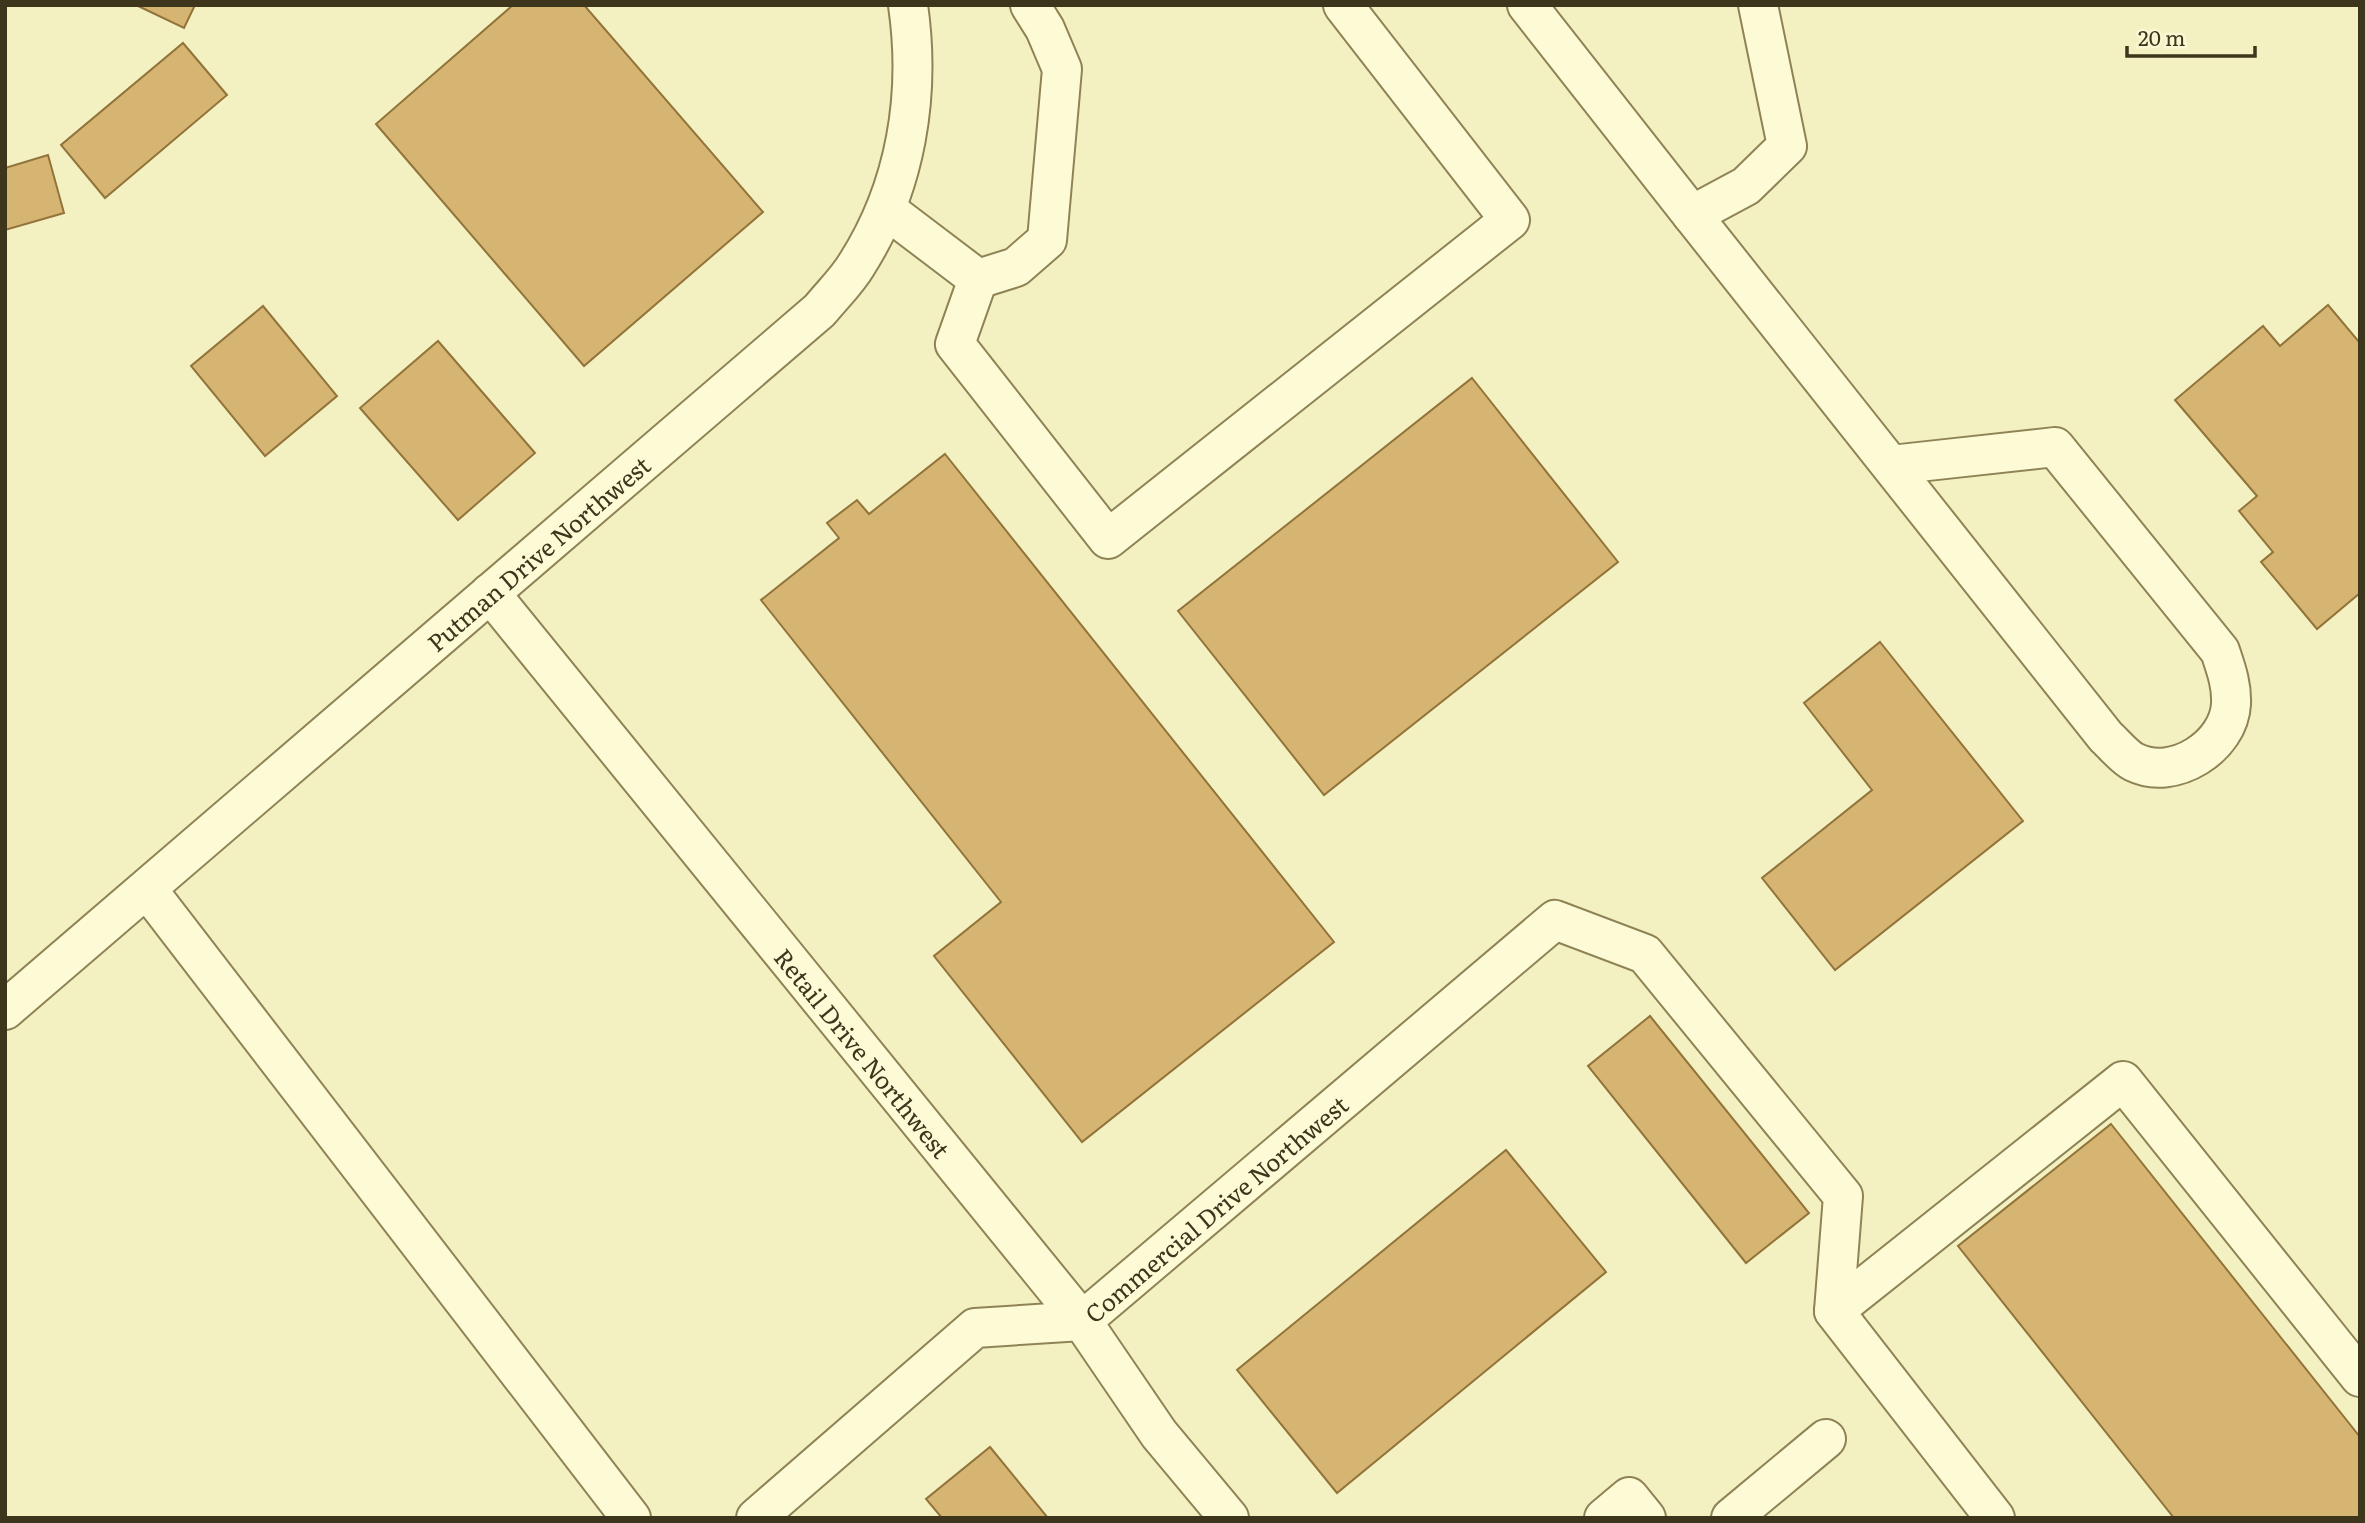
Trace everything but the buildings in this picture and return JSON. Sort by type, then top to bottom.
[{"type":"street","name":"Putman Drive Northwest","points":[[5,1010],[820,310],[857,266],[887,210],[904,153],[913,97],[908,5]]},
{"type":"street","points":[[978,279],[1016,267],[1047,240],[1062,69],[1045,29],[1030,5]]},
{"type":"street","points":[[978,279],[955,344],[1108,539],[1510,220],[1343,5]]},
{"type":"street","points":[[1527,5],[1692,215],[1891,466],[2106,737],[2135,762],[2169,768],[2199,756],[2221,735],[2231,706],[2230,680],[2220,651],[2055,447],[1891,466]]},
{"type":"street","points":[[1692,215],[1746,186],[1787,146],[1758,5]]},
{"type":"street","points":[[887,210],[978,279]]},
{"type":"street","name":"Retail Drive Northwest","points":[[490,593],[1083,1321],[1159,1434],[1228,1518]]},
{"type":"street","points":[[147,889],[631,1518]]},
{"type":"street","name":"Commercial Drive Northwest","points":[[756,1518],[975,1328],[1083,1321],[1555,920],[1645,954],[1843,1196],[1834,1311]]},
{"type":"street","points":[[1995,1518],[1834,1311],[2123,1081],[2360,1377]]},
{"type":"street","points":[[1731,1518],[1826,1439]]},
{"type":"street","points":[[1604,1518],[1629,1497],[1646,1518]]}]
